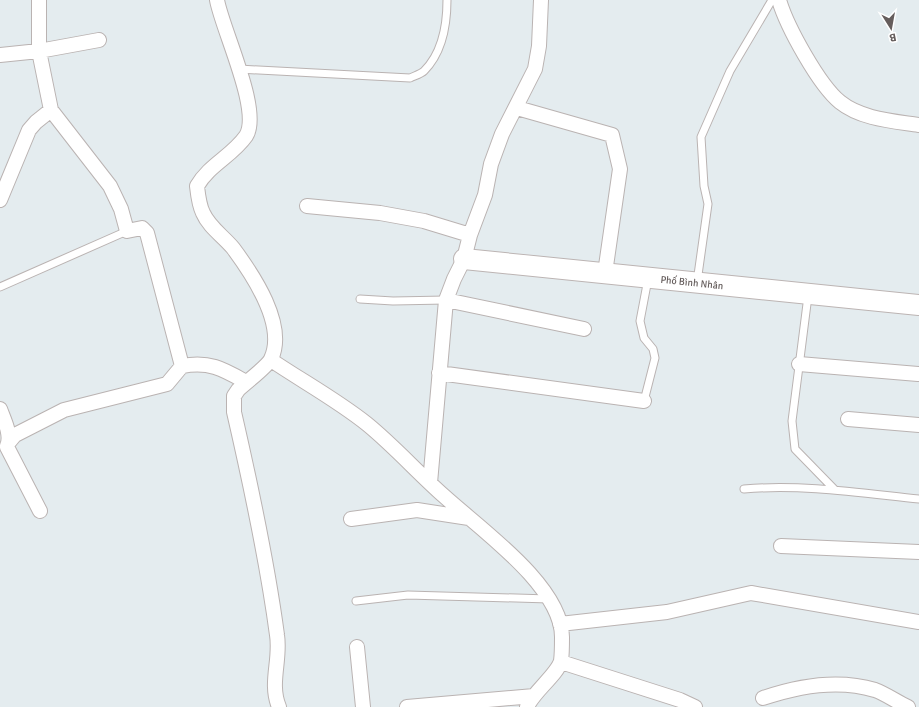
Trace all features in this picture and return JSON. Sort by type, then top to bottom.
[{"type":"street","points":[[39,0],[39,51],[51,110],[110,186],[121,208],[127,231],[142,228],[147,234],[182,366]]},
{"type":"street","points":[[217,0],[239,69],[249,120],[247,134],[240,143],[203,175],[197,186],[203,213],[212,226],[232,247],[254,280],[270,311],[275,328],[275,344],[271,360],[246,382],[234,396],[234,412],[271,587],[278,645],[274,680],[274,696],[279,707]]},
{"type":"street","points":[[430,483],[446,300],[464,259],[470,235],[485,195],[491,164],[502,134],[517,108],[535,69],[539,46],[541,0]]},
{"type":"street","points":[[779,0],[782,10],[808,60],[826,87],[840,102],[868,116],[919,126]]},
{"type":"street","points":[[0,55],[39,51],[99,40]]},
{"type":"street","points":[[517,108],[612,135],[620,169],[605,273]]},
{"type":"street","points":[[0,200],[29,130],[36,122],[51,110]]},
{"type":"street","points":[[307,206],[380,213],[424,221],[470,235]]},
{"type":"street","name":"Phố Bình Nhân","points":[[464,259],[919,305]]},
{"type":"street","points":[[446,300],[584,329]]},
{"type":"street","points":[[271,360],[366,424],[469,518],[494,538],[526,569],[549,599],[560,624],[562,635],[561,662],[530,702],[408,707]]},
{"type":"street","points":[[5,447],[15,435],[64,410],[167,384],[182,366],[191,364],[218,366],[246,382]]},
{"type":"street","points":[[799,364],[918,374]]},
{"type":"street","points":[[439,373],[644,401]]},
{"type":"street","points":[[0,409],[7,428],[5,447],[40,511]]},
{"type":"street","points":[[848,419],[919,425]]},
{"type":"street","points":[[351,520],[417,510],[469,518]]},
{"type":"street","points":[[781,546],[919,552]]},
{"type":"street","points":[[560,624],[667,612],[751,594],[919,622]]},
{"type":"street","points":[[357,647],[363,707]]},
{"type":"street","points":[[561,662],[680,700],[695,707]]},
{"type":"street","points":[[763,698],[810,686],[850,684],[876,690],[908,707]]},
{"type":"lane","points":[[239,69],[410,78],[423,72],[433,59],[441,43],[447,0]]},
{"type":"lane","points":[[697,282],[708,204],[704,186],[701,137],[730,71],[772,0]]},
{"type":"lane","points":[[0,287],[127,231]]},
{"type":"lane","points":[[644,401],[655,358],[653,349],[644,338],[640,321],[648,277]]},
{"type":"lane","points":[[808,294],[792,421],[795,449],[835,490]]},
{"type":"lane","points":[[360,299],[393,301],[446,300]]},
{"type":"lane","points":[[744,489],[763,487],[835,490],[919,499]]},
{"type":"lane","points":[[356,601],[408,595],[549,599]]}]
